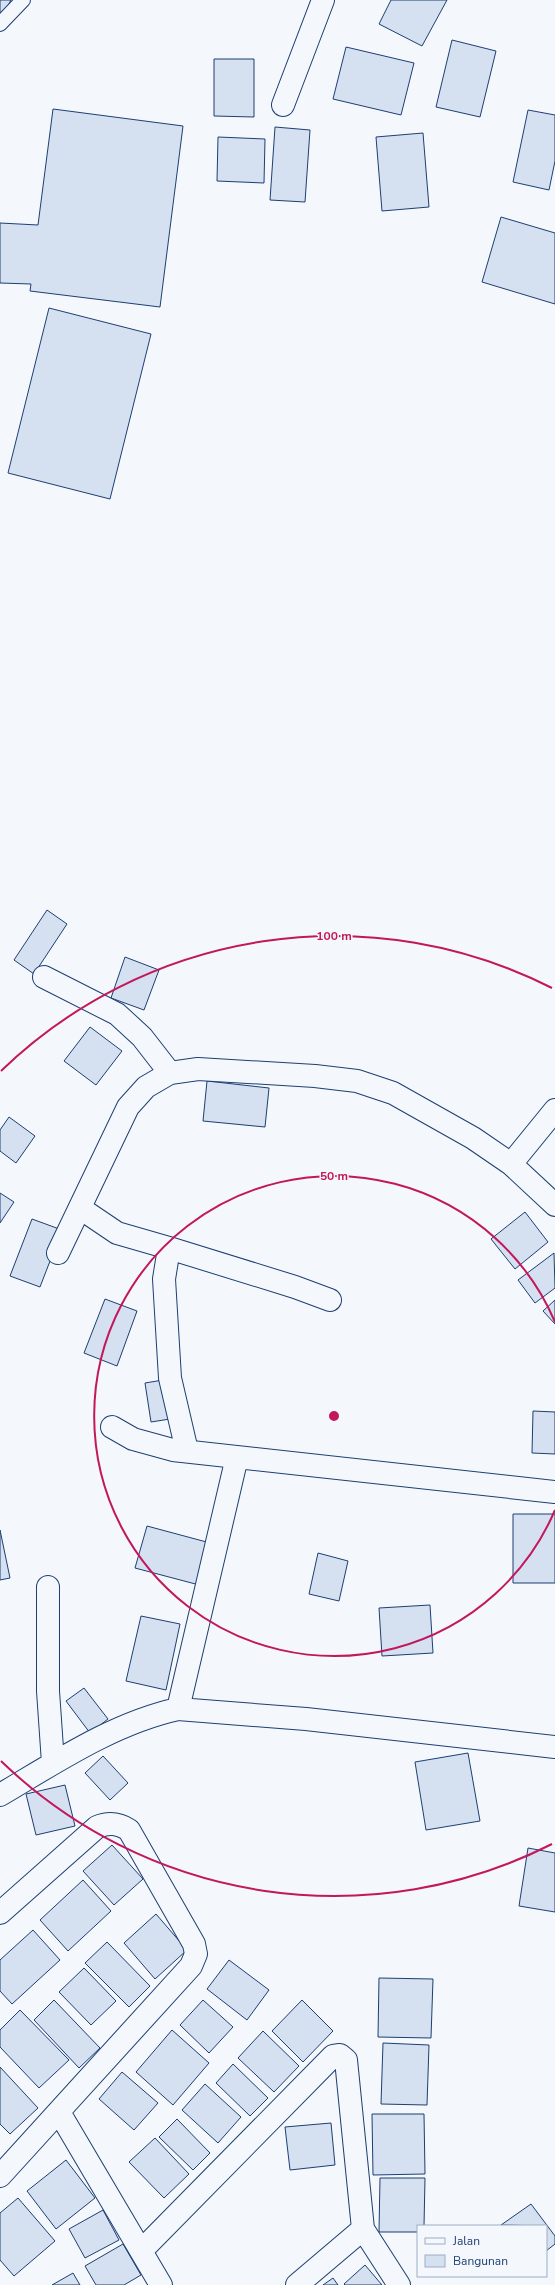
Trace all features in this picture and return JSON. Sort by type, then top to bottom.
[{"type":"street","points":[[284,105],[323,0]]},
{"type":"street","points":[[44,977],[117,1014],[142,1037],[170,1073]]},
{"type":"street","points":[[58,1253],[111,1138],[128,1107],[146,1087],[170,1073],[198,1069],[315,1076],[357,1081],[392,1093],[438,1117],[511,1164],[555,1205]]},
{"type":"street","points":[[511,1164],[555,1110]]},
{"type":"street","points":[[80,1208],[117,1233],[296,1287],[330,1300]]},
{"type":"street","points":[[169,1248],[164,1279],[170,1378],[187,1451]]},
{"type":"street","points":[[112,1426],[133,1439],[173,1450],[555,1492]]},
{"type":"street","points":[[178,1709],[237,1457]]},
{"type":"street","points":[[48,1587],[48,1691],[53,1763]]},
{"type":"street","points":[[0,1795],[53,1763],[105,1736],[164,1712],[178,1709],[306,1719],[555,1747]]},
{"type":"street","points":[[0,1913],[96,1827],[112,1823],[121,1825],[129,1830],[196,1949],[195,1959],[190,1966],[0,2176]]},
{"type":"street","points":[[141,2251],[336,2055],[343,2056],[346,2060],[363,2229],[399,2285]]},
{"type":"street","points":[[59,2112],[161,2285]]},
{"type":"street","points":[[297,2285],[363,2229]]},
{"type":"lane","points":[[0,24],[23,0]]},
{"type":"building","points":[[0,0],[11,0],[3,15],[0,13]]},
{"type":"building","points":[[391,0],[447,0],[422,46],[379,24]]},
{"type":"building","points":[[452,40],[496,51],[480,117],[436,107]]},
{"type":"building","points":[[346,47],[414,63],[401,115],[333,99]]},
{"type":"building","points":[[214,59],[254,59],[254,117],[214,116]]},
{"type":"building","points":[[53,109],[183,126],[160,307],[30,291],[31,284],[0,283],[0,223],[38,225]]},
{"type":"building","points":[[528,110],[555,115],[555,161],[549,190],[513,182]]},
{"type":"building","points":[[275,127],[310,130],[305,202],[270,200]]},
{"type":"building","points":[[423,133],[429,207],[382,211],[376,137]]},
{"type":"building","points":[[218,137],[265,139],[264,183],[217,181]]},
{"type":"building","points":[[501,217],[555,233],[555,304],[482,282]]},
{"type":"building","points":[[49,308],[151,334],[110,499],[8,473]]},
{"type":"building","points":[[47,910],[67,924],[34,974],[14,960]]},
{"type":"building","points":[[125,957],[159,970],[144,1010],[111,998]]},
{"type":"building","points":[[90,1027],[122,1051],[96,1085],[64,1061]]},
{"type":"building","points":[[207,1081],[269,1088],[265,1127],[203,1121]]},
{"type":"building","points":[[9,1117],[35,1136],[16,1163],[0,1151],[0,1130]]},
{"type":"building","points":[[0,1193],[14,1202],[0,1223]]},
{"type":"building","points":[[525,1212],[548,1242],[515,1269],[491,1239]]},
{"type":"building","points":[[32,1219],[62,1230],[40,1287],[10,1276]]},
{"type":"building","points":[[554,1253],[555,1288],[535,1303],[518,1280]]},
{"type":"building","points":[[105,1299],[137,1311],[117,1366],[84,1353]]},
{"type":"building","points":[[555,1300],[555,1324],[543,1311]]},
{"type":"building","points":[[163,1380],[170,1419],[151,1422],[145,1383]]},
{"type":"building","points":[[533,1411],[555,1412],[555,1454],[532,1453]]},
{"type":"building","points":[[513,1514],[555,1514],[555,1583],[513,1583]]},
{"type":"building","points":[[147,1526],[214,1544],[203,1586],[135,1568]]},
{"type":"building","points":[[0,1530],[10,1578],[0,1580]]},
{"type":"building","points":[[318,1553],[348,1561],[339,1601],[309,1594]]},
{"type":"building","points":[[430,1605],[433,1653],[382,1656],[379,1608]]},
{"type":"building","points":[[141,1616],[180,1624],[166,1690],[126,1681]]},
{"type":"building","points":[[84,1688],[108,1719],[90,1733],[66,1701]]},
{"type":"building","points":[[468,1753],[480,1821],[426,1830],[415,1762]]},
{"type":"building","points":[[103,1756],[128,1783],[110,1800],[85,1773]]},
{"type":"building","points":[[65,1785],[75,1826],[36,1835],[26,1794]]},
{"type":"building","points":[[112,1845],[143,1879],[114,1905],[83,1871]]},
{"type":"building","points":[[528,1848],[555,1853],[555,1912],[519,1906]]},
{"type":"building","points":[[83,1880],[111,1911],[68,1951],[40,1920]]},
{"type":"building","points":[[156,1914],[187,1950],[155,1979],[124,1943]]},
{"type":"building","points":[[33,1930],[60,1960],[12,2004],[0,1991],[0,1960]]},
{"type":"building","points":[[107,1942],[150,1986],[129,2007],[85,1963]]},
{"type":"building","points":[[229,1960],[269,1990],[247,2020],[207,1989]]},
{"type":"building","points":[[84,1968],[116,2001],[91,2025],[59,1992]]},
{"type":"building","points":[[379,1978],[433,1979],[431,2038],[378,2037]]},
{"type":"building","points":[[54,2000],[100,2048],[79,2068],[34,2020]]},
{"type":"building","points":[[203,2000],[233,2027],[209,2053],[180,2025]]},
{"type":"building","points":[[302,2000],[333,2031],[303,2062],[272,2031]]},
{"type":"building","points":[[20,2010],[69,2060],[39,2088],[0,2047],[0,2030]]},
{"type":"building","points":[[172,2030],[209,2063],[173,2105],[136,2072]]},
{"type":"building","points":[[263,2031],[299,2066],[274,2092],[238,2058]]},
{"type":"building","points":[[383,2043],[429,2045],[427,2105],[381,2104]]},
{"type":"building","points":[[233,2064],[268,2098],[250,2116],[216,2083]]},
{"type":"building","points":[[0,2067],[38,2108],[10,2134],[0,2124]]},
{"type":"building","points":[[122,2072],[158,2103],[134,2130],[99,2099]]},
{"type":"building","points":[[205,2084],[241,2117],[218,2143],[182,2110]]},
{"type":"building","points":[[372,2114],[424,2114],[425,2174],[373,2175]]},
{"type":"building","points":[[177,2119],[210,2153],[193,2170],[159,2137]]},
{"type":"building","points":[[331,2123],[335,2165],[290,2170],[285,2127]]},
{"type":"building","points":[[155,2138],[189,2174],[164,2198],[129,2162]]},
{"type":"building","points":[[66,2160],[95,2198],[56,2229],[27,2191]]},
{"type":"building","points":[[380,2178],[425,2178],[424,2225],[417,2225],[417,2232],[379,2232]]},
{"type":"building","points":[[18,2198],[55,2241],[14,2276],[0,2260],[0,2213]]},
{"type":"building","points":[[531,2204],[547,2225],[501,2225]]},
{"type":"building","points":[[103,2210],[119,2240],[85,2258],[69,2229]]},
{"type":"building","points":[[547,2225],[555,2236],[555,2244],[547,2250]]},
{"type":"building","points":[[123,2244],[141,2275],[124,2285],[96,2285],[85,2266]]},
{"type":"building","points":[[365,2265],[382,2285],[344,2284]]},
{"type":"building","points":[[73,2273],[80,2285],[52,2285]]},
{"type":"building","points":[[333,2278],[338,2285],[323,2285]]}]
